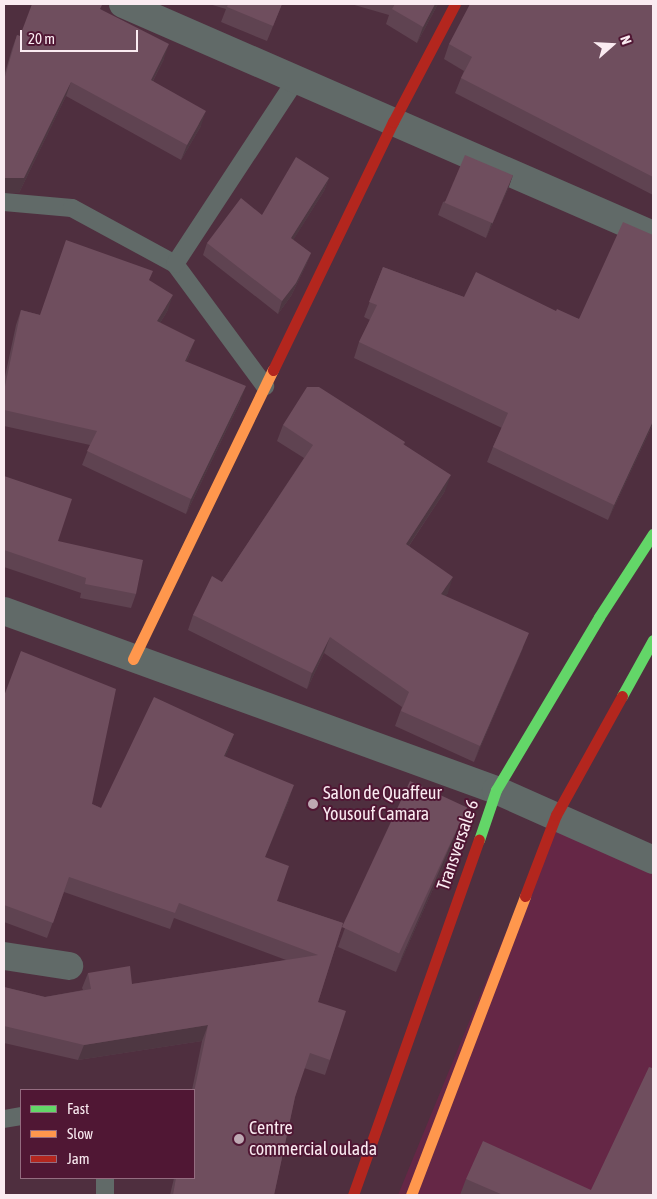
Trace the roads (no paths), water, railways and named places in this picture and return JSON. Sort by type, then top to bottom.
[{"type":"main road","points":[[133,659],[393,122],[455,4]]},
{"type":"main road","name":"Transversale 6","points":[[353,1195],[496,790],[599,618],[653,534]]},
{"type":"main road","points":[[411,1195],[556,815],[653,640]]},
{"type":"street","points":[[122,4],[653,234]]},
{"type":"street","points":[[4,611],[496,790],[556,815],[653,860]]},
{"type":"street","points":[[4,956],[69,966]]},
{"type":"lane","points":[[175,264],[296,80]]},
{"type":"lane","points":[[4,202],[72,208],[175,264],[265,386]]},
{"type":"lane","points":[[4,1118],[20,1116]]},
{"type":"lane","points":[[105,1179],[106,1195]]},
{"type":"place","name":"Salon de Quaffeur Yousouf Camara","points":[[313,804]]},
{"type":"place","name":"Centre commercial oulada","points":[[239,1139]]}]
